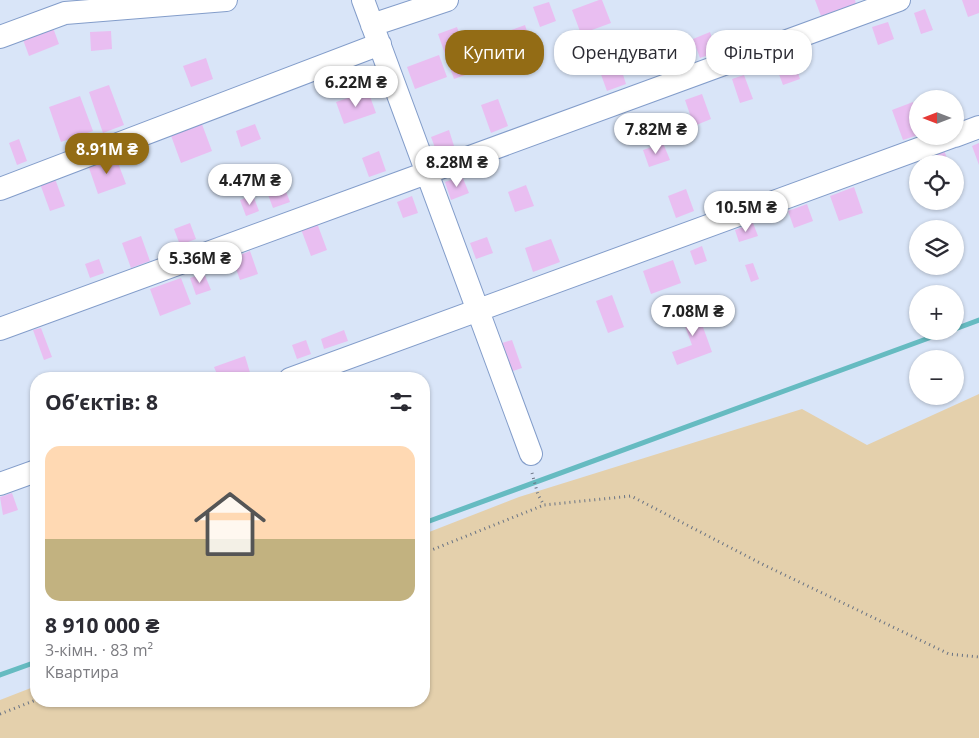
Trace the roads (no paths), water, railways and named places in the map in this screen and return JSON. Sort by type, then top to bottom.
[{"type":"street","points":[[0,36],[65,13],[226,0]]},
{"type":"street","points":[[363,0],[478,310],[532,465]]},
{"type":"street","points":[[0,188],[376,34],[447,0]]},
{"type":"street","points":[[0,329],[899,0]]},
{"type":"street","points":[[964,132],[979,127]]},
{"type":"street","points":[[309,372],[929,145]]},
{"type":"street","points":[[0,484],[30,473]]},
{"type":"waterway","points":[[964,326],[979,320]]},
{"type":"waterway","points":[[430,521],[923,340]]},
{"type":"waterway","points":[[0,675],[30,664]]}]
